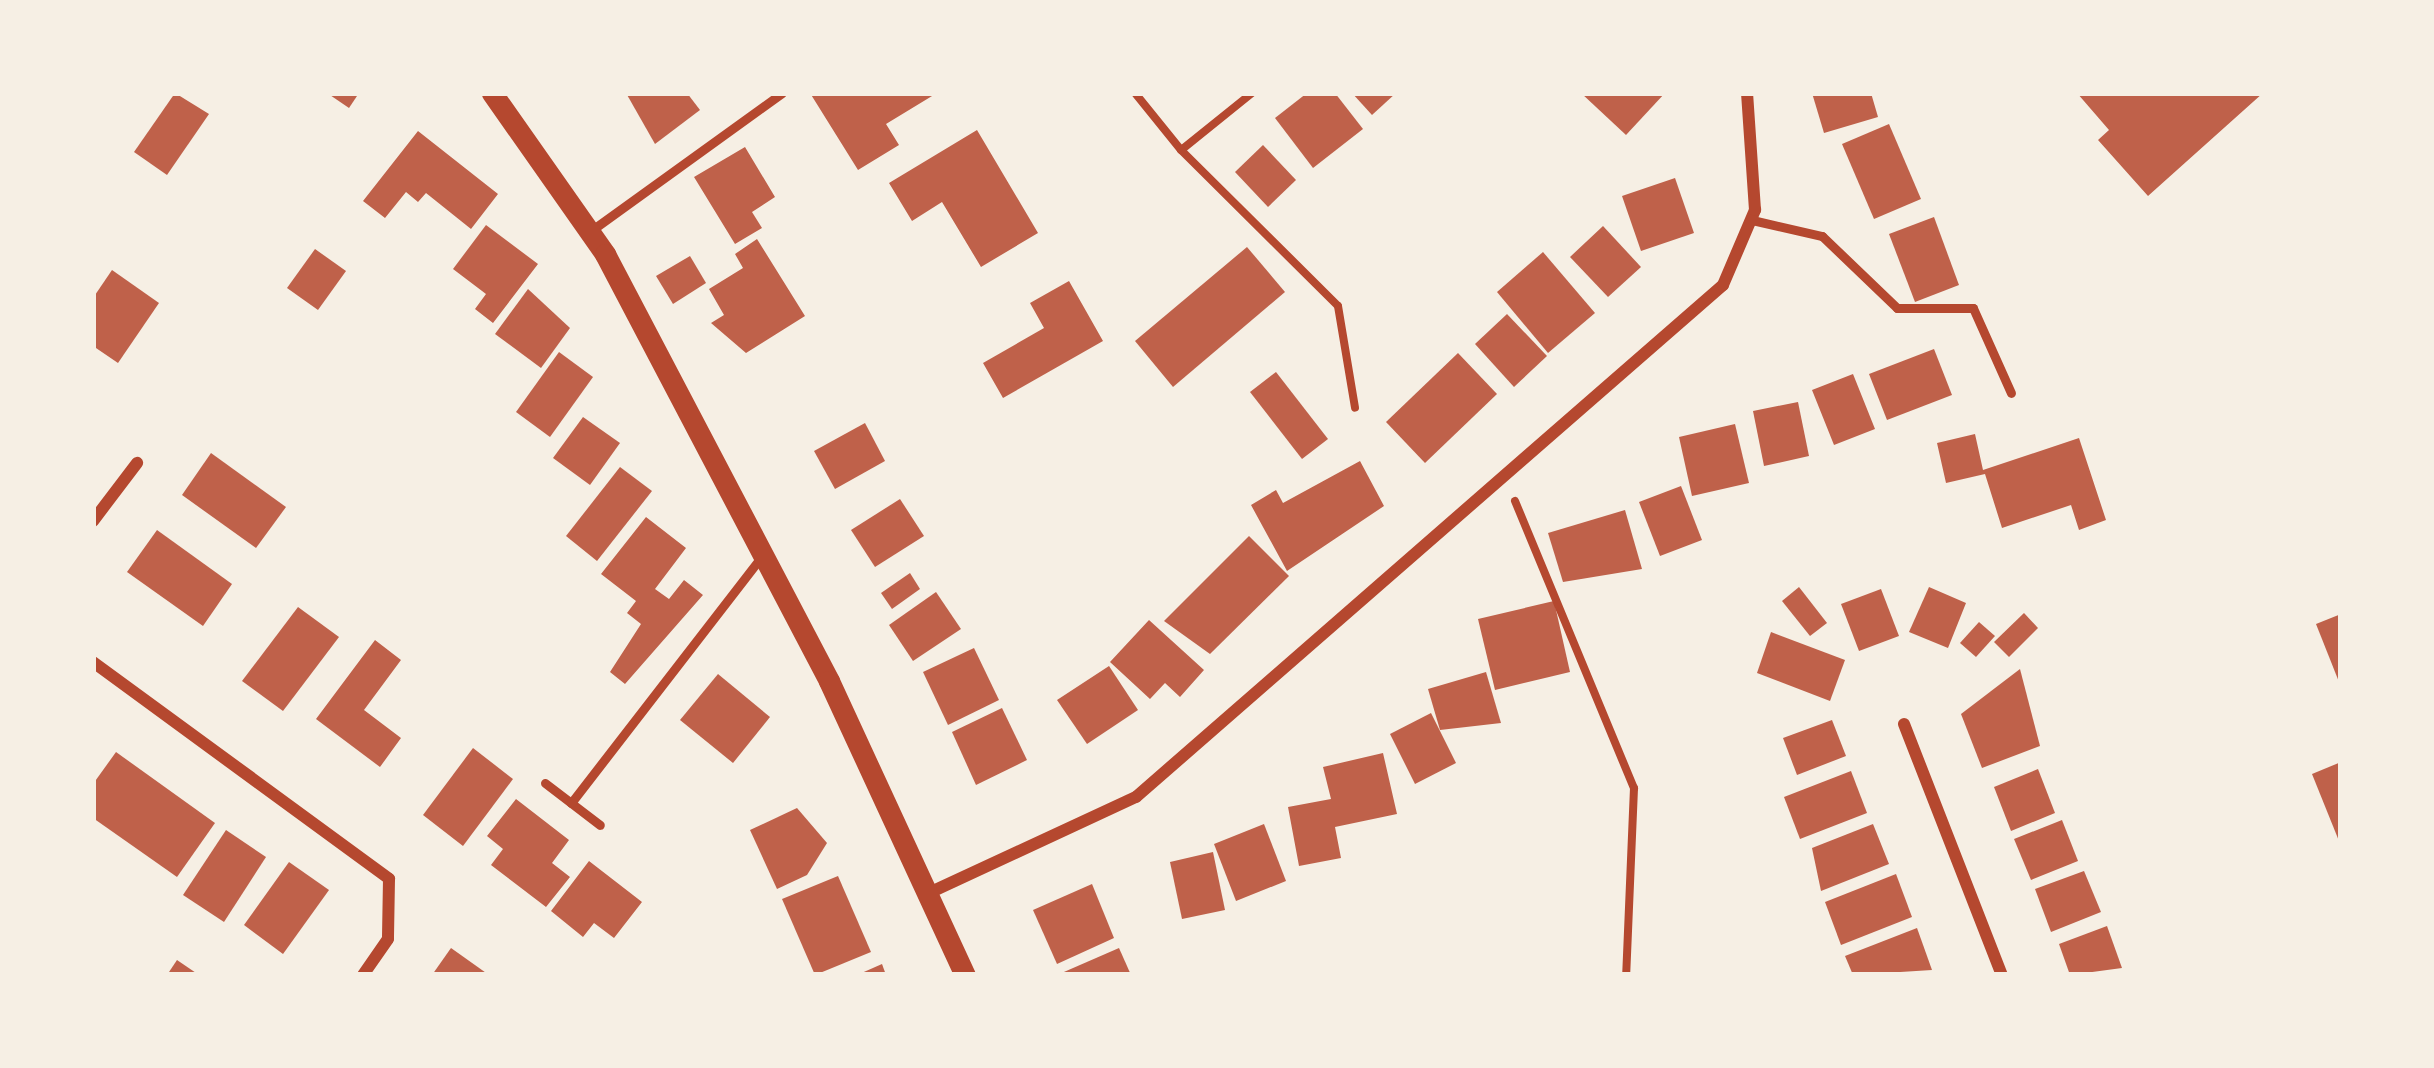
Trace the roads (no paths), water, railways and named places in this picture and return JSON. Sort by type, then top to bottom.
[{"type":"street","points":[[492,93],[590,231],[763,554],[931,892],[965,975]]},
{"type":"street","points":[[931,892],[1136,797],[1723,285],[1752,220],[1759,172],[1747,93]]},
{"type":"street","points":[[93,521],[137,463]]},
{"type":"street","points":[[93,662],[389,879],[388,939],[363,975]]},
{"type":"street","points":[[1904,724],[2002,975]]},
{"type":"lane","points":[[590,231],[782,93]]},
{"type":"lane","points":[[1752,220],[1822,236],[1897,308],[1973,308],[2011,393]]},
{"type":"lane","points":[[571,803],[763,554]]},
{"type":"lane","points":[[545,783],[600,825]]}]
